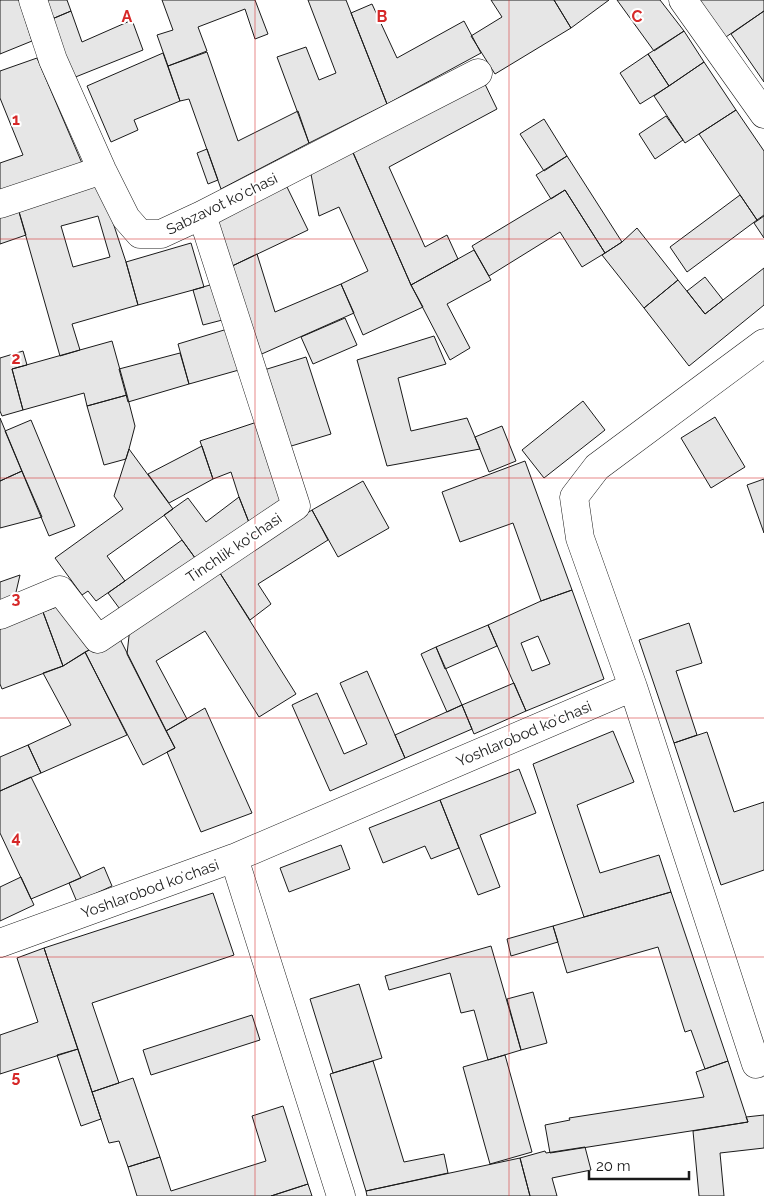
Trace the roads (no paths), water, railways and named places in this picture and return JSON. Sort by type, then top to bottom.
[{"type":"street","name":"Sabzavot koʻchasi","points":[[33,0],[53,60],[102,170],[126,218],[140,234],[161,234],[202,215],[478,73]]},
{"type":"street","points":[[683,0],[764,114]]},
{"type":"street","points":[[0,204],[102,170]]},
{"type":"street","name":"Tinchlik ko'chasi","points":[[0,615],[60,590],[98,639],[296,506],[202,215]]},
{"type":"street","points":[[756,1064],[633,688],[580,538],[574,497],[597,467],[764,343]]},
{"type":"street","name":"Yoshlarobod koʻchasi","points":[[0,944],[234,858],[633,688]]},
{"type":"street","points":[[234,858],[340,1196]]}]
